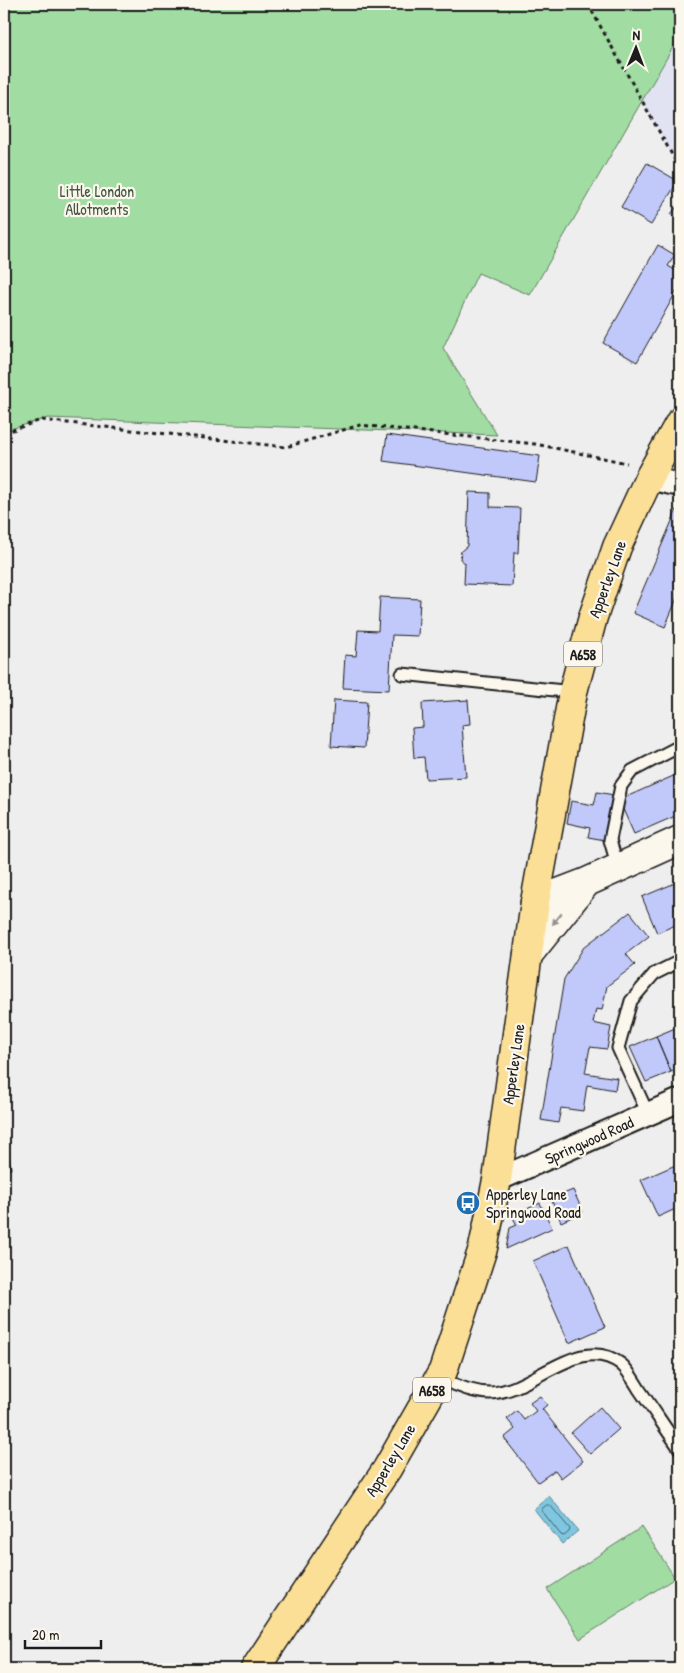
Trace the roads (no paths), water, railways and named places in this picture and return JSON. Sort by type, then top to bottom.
[{"type":"highway","name":"Apperley Lane","points":[[255,1669],[387,1469],[443,1371],[483,1248],[497,1180],[535,902],[573,692],[593,617],[617,547],[652,473],[680,422]]},
{"type":"main road","points":[[535,902],[587,882],[680,840]]},
{"type":"main road","points":[[528,955],[587,882]]},
{"type":"street","points":[[652,473],[680,485]]},
{"type":"street","name":"Springwood Road","points":[[497,1180],[680,1100]]},
{"type":"lane","points":[[402,674],[573,692]]},
{"type":"lane","points":[[618,868],[610,840],[621,786],[632,771],[680,746]]},
{"type":"lane","points":[[648,1114],[618,1048],[631,1001],[654,974],[680,960]]},
{"type":"lane","points":[[438,1378],[470,1391],[491,1393],[513,1387],[572,1359],[590,1354],[606,1355],[623,1366],[680,1449]]},
{"type":"water","points":[[549,1496],[578,1531],[562,1544],[534,1509]]},
{"type":"place","name":"Apperley Lane Springwood Road","points":[[468,1203]]},
{"type":"park label","name":"Little London Allotments","points":[[97,200]]}]
